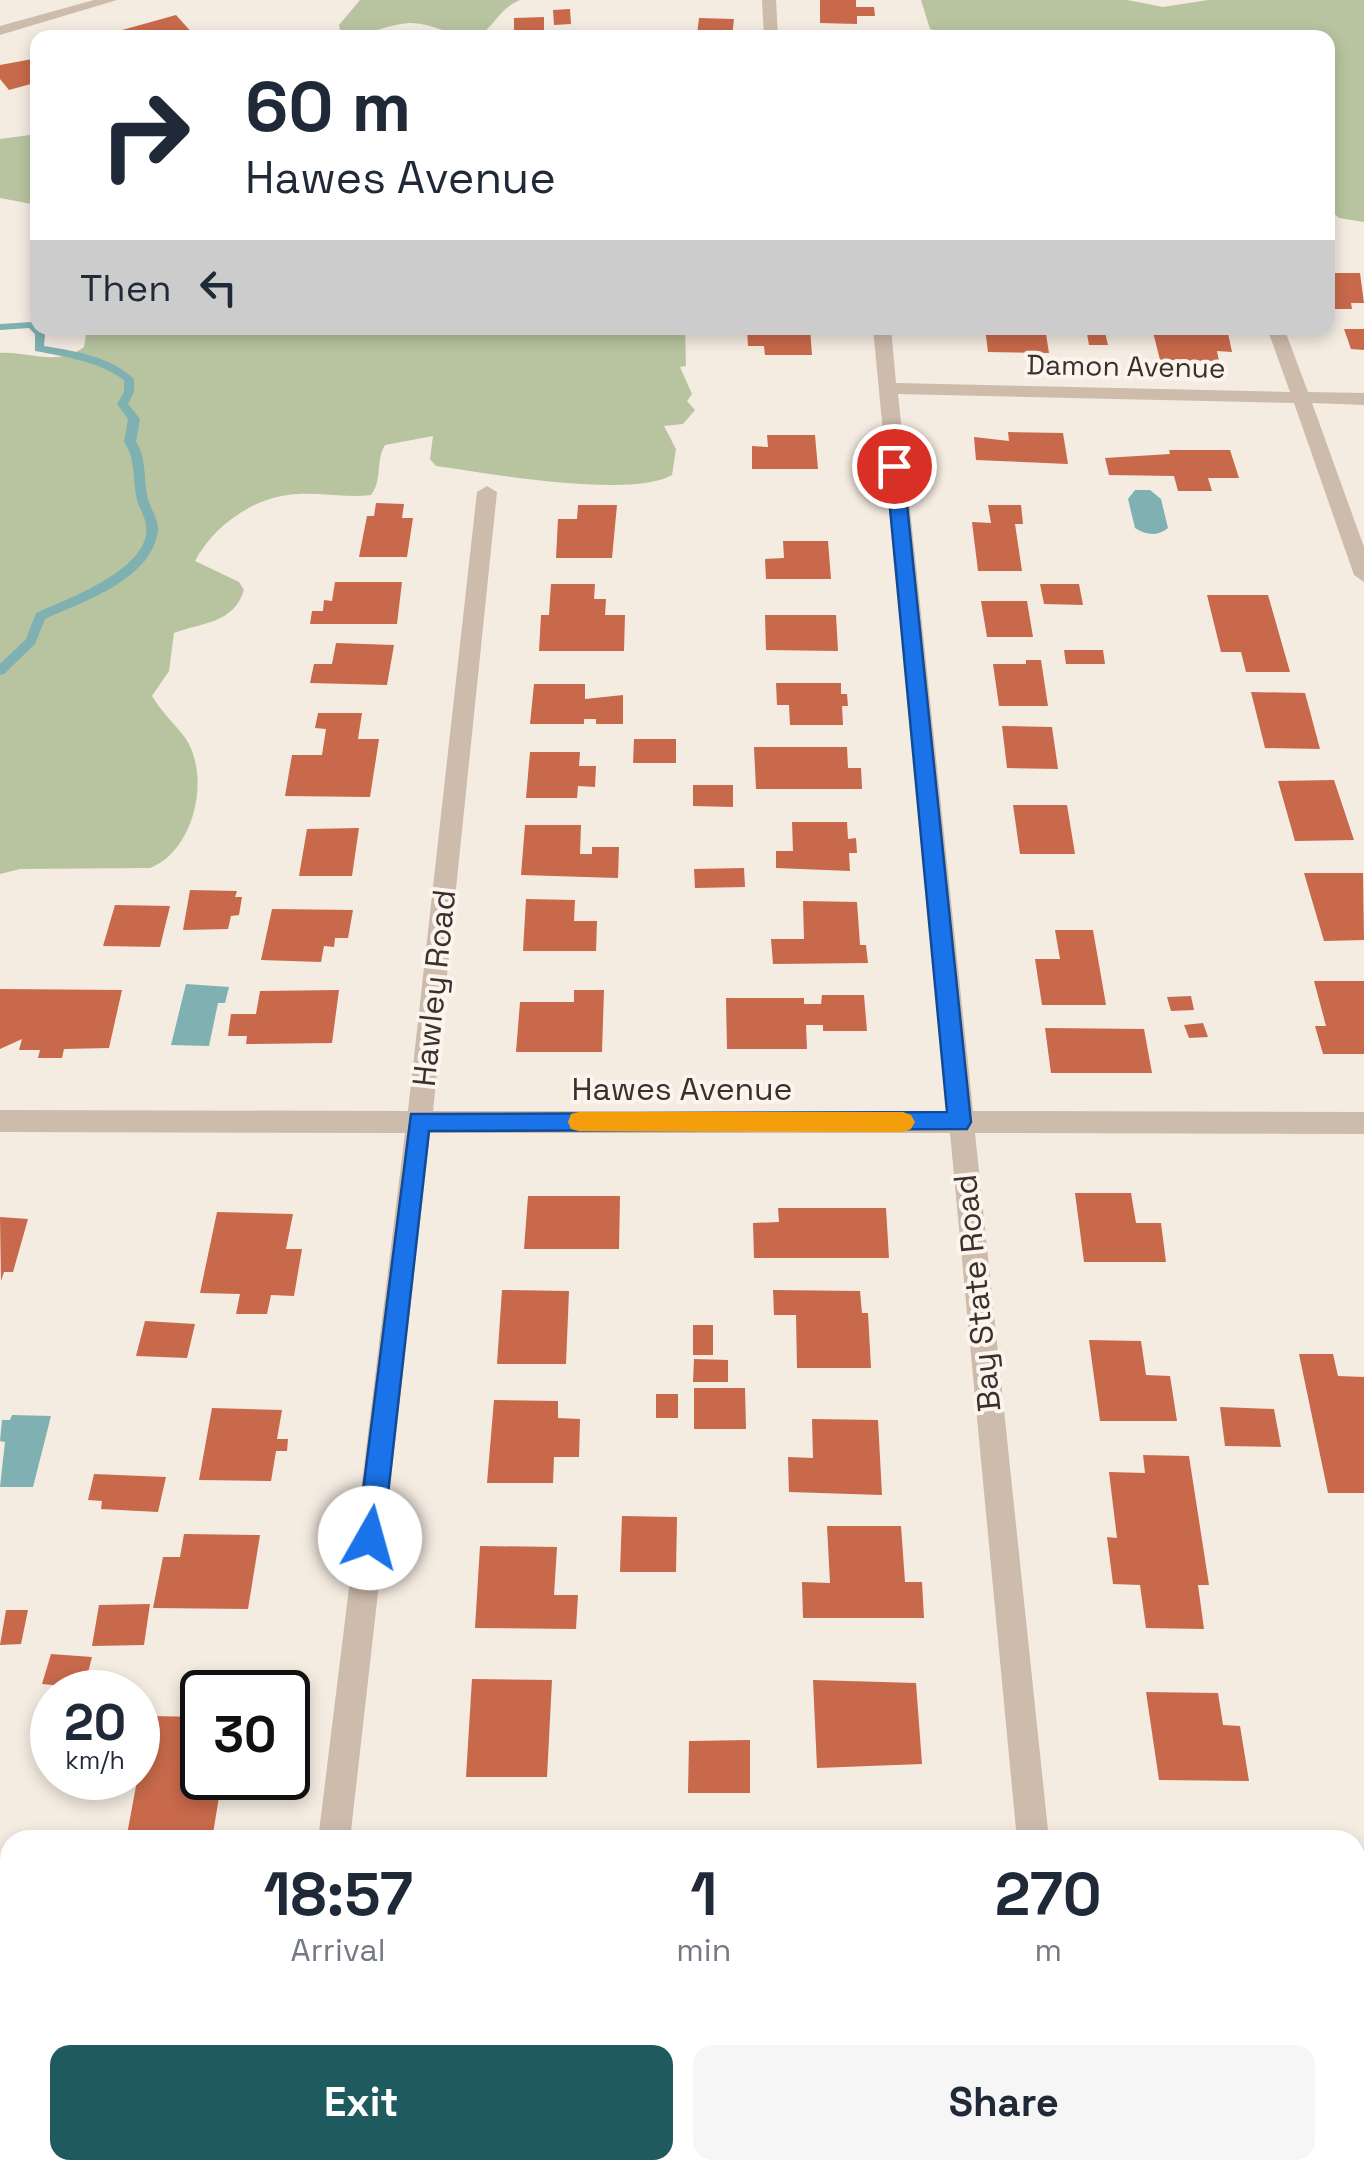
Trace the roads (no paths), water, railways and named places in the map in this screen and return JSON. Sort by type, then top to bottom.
[{"type":"street","points":[[0,31],[110,0]]},
{"type":"street","points":[[770,0],[771,30]]},
{"type":"street","name":"Bay State Road","points":[[883,335],[1032,1830]]},
{"type":"street","points":[[1278,335],[1364,575]]},
{"type":"street","name":"Damon Avenue","points":[[887,388],[1364,399]]},
{"type":"street","name":"Hawley Road","points":[[335,1830],[419,1121],[487,492]]},
{"type":"street","name":"Hawes Avenue","points":[[0,1121],[1364,1123]]},
{"type":"water","points":[[1135,490],[1150,490],[1161,499],[1168,528],[1152,534],[1135,528],[1128,499]]},
{"type":"water","points":[[186,984],[229,987],[225,1003],[218,1003],[209,1046],[171,1045]]},
{"type":"water","points":[[12,1415],[51,1416],[33,1487],[0,1487],[5,1442],[0,1441],[2,1420],[10,1420]]},
{"type":"waterway","points":[[0,327],[30,325]]},
{"type":"waterway","points":[[0,671],[31,641],[40,616],[99,590],[134,566],[146,551],[153,527],[142,501],[136,451],[130,442],[134,419],[122,404],[129,392],[129,379],[99,362],[39,349],[40,335]]}]
